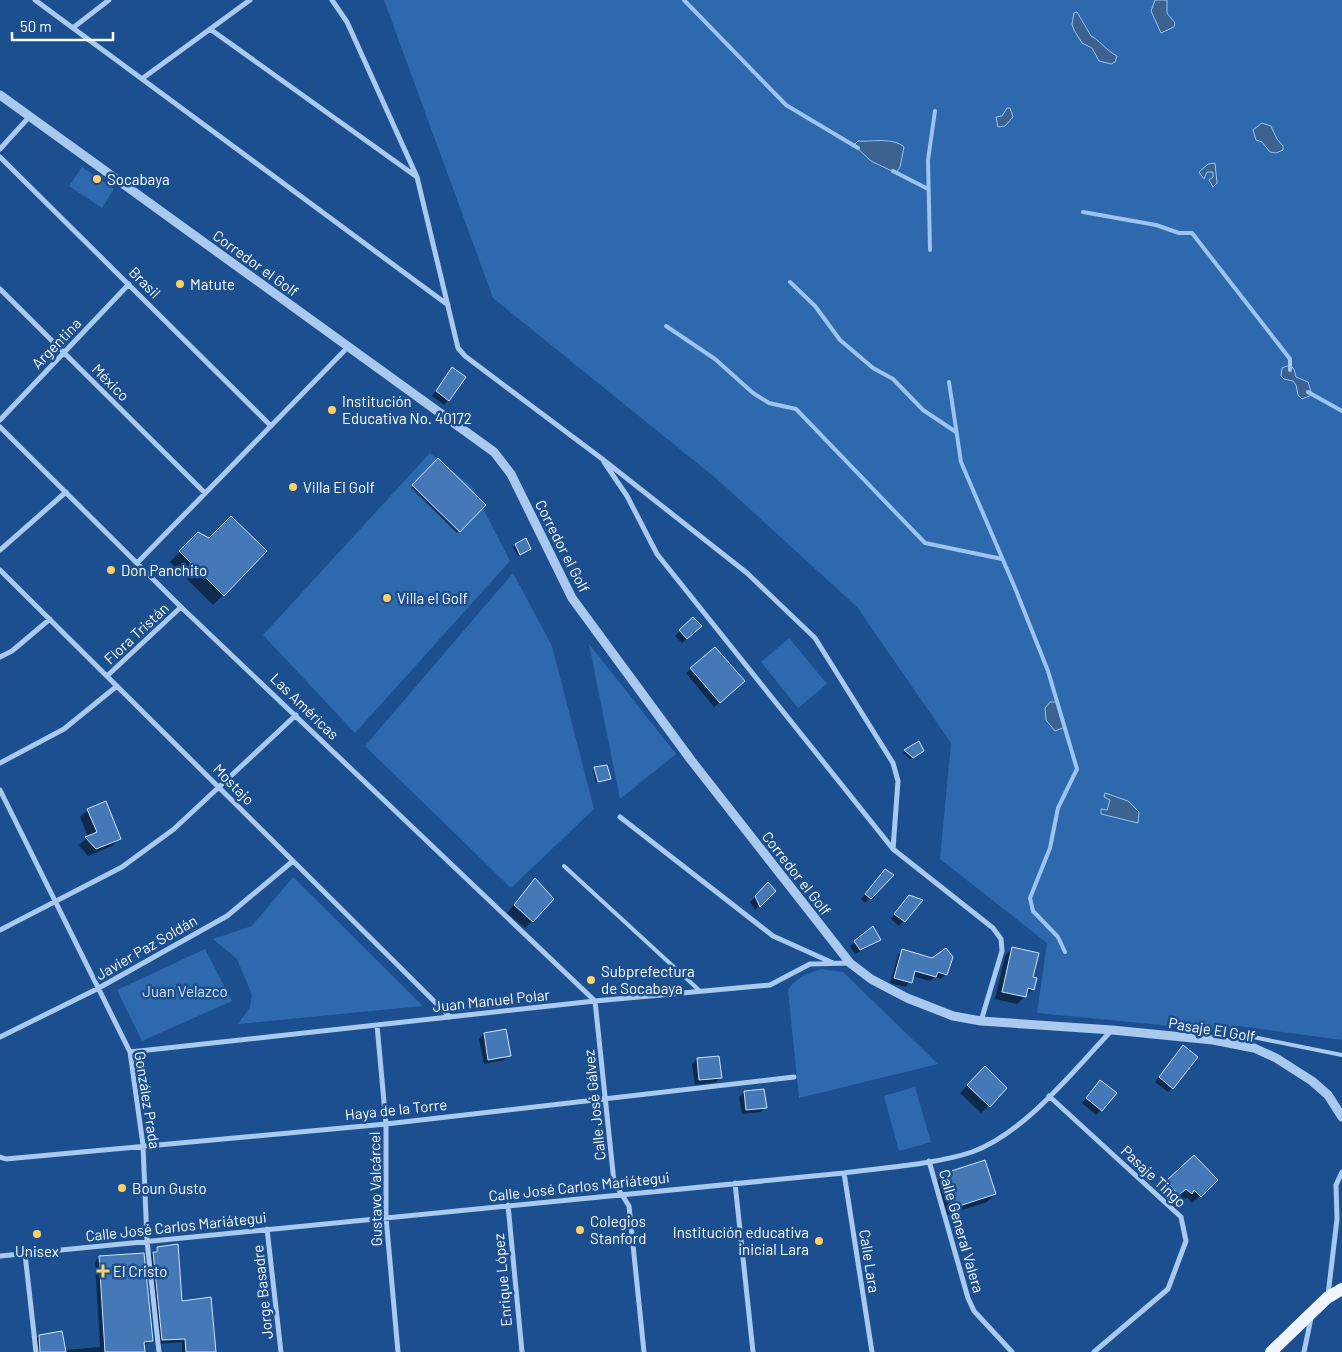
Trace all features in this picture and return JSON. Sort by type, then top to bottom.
[{"type":"main road","points":[[1271,1352],[1327,1298],[1342,1289]]},
{"type":"street","points":[[35,0],[448,305]]},
{"type":"street","points":[[74,27],[109,0]]},
{"type":"street","points":[[143,78],[250,0]]},
{"type":"street","points":[[332,0],[346,22],[417,177],[458,348],[464,356],[601,458],[747,574],[815,638],[893,763],[898,781],[893,849]]},
{"type":"street","points":[[210,29],[417,177]]},
{"type":"street","name":"Corredor el Golf","points":[[0,95],[494,452],[511,474],[572,598],[691,760],[850,963],[872,979],[907,998],[954,1016],[981,1021],[1112,1030]]},
{"type":"street","points":[[0,149],[30,116]]},
{"type":"street","name":"Brasil","points":[[0,157],[271,426]]},
{"type":"street","name":"Argentina","points":[[0,420],[129,284]]},
{"type":"street","name":"México","points":[[0,289],[205,493]]},
{"type":"street","points":[[137,563],[348,347]]},
{"type":"street","name":"Las Américas","points":[[0,427],[181,607],[594,1000]]},
{"type":"street","points":[[601,458],[627,496],[657,554],[893,849],[993,928],[1001,939],[1002,952],[981,1021]]},
{"type":"street","points":[[0,550],[66,492]]},
{"type":"street","name":"Mostajo","points":[[0,570],[450,1017]]},
{"type":"street","name":"Flora Tristán","points":[[107,676],[181,607]]},
{"type":"street","points":[[0,657],[12,651],[50,619]]},
{"type":"street","name":"Flora Tristán","points":[[0,763],[64,730],[117,686]]},
{"type":"street","points":[[0,930],[55,904],[122,867],[174,829],[296,715]]},
{"type":"street","name":"González Prada","points":[[0,790],[130,1052],[143,1145],[147,1241],[158,1352]]},
{"type":"street","points":[[620,818],[773,936],[835,963]]},
{"type":"street","name":"Javier Paz Soldán","points":[[0,1037],[98,989],[227,916],[293,860]]},
{"type":"street","name":"Juan Manuel Polar","points":[[130,1052],[594,1000],[770,985],[810,964],[850,963]]},
{"type":"street","name":"Calle José Gálvez","points":[[594,1000],[614,1182],[629,1206],[644,1352]]},
{"type":"street","name":"Gustavo Valcárcel","points":[[377,1025],[386,1124],[386,1217],[398,1352]]},
{"type":"street","name":"Calle José Carlos Mariátegui","points":[[0,1256],[844,1173],[929,1161],[972,1152],[1006,1134],[1049,1096],[1112,1030]]},
{"type":"street","name":"Pasaje El Golf","points":[[1112,1030],[1213,1040],[1254,1048],[1276,1058],[1312,1081],[1328,1095],[1342,1117]]},
{"type":"street","name":"Haya de la Torre","points":[[0,1157],[6,1159],[386,1124],[794,1076]]},
{"type":"street","name":"Pasaje Tingo","points":[[1049,1096],[1181,1216],[1186,1241],[1168,1289],[1094,1352]]},
{"type":"street","name":"Calle General Valera","points":[[929,1161],[968,1298],[974,1311],[1012,1352]]},
{"type":"street","points":[[1327,1298],[1337,1219],[1336,1185],[1342,1172]]},
{"type":"street","name":"Calle Lara","points":[[844,1173],[872,1352]]},
{"type":"street","points":[[735,1183],[754,1352]]},
{"type":"street","name":"Enrique López","points":[[508,1205],[522,1352]]},
{"type":"street","name":"Jorge Basadre","points":[[267,1229],[281,1352]]},
{"type":"street","points":[[25,1254],[36,1352]]},
{"type":"street","points":[[1304,1352],[1312,1313]]},
{"type":"lane","points":[[564,866],[700,991]]},
{"type":"lane","points":[[1248,1036],[1342,1055]]},
{"type":"green space","points":[[384,0],[1342,0],[1342,1040],[1238,1026],[1213,1030],[1037,1013],[1047,943],[940,859],[951,743],[857,607],[718,480],[493,298]]},
{"type":"green space","points":[[82,167],[114,189],[102,208],[69,186]]},
{"type":"green space","name":"Villa el Golf","points":[[430,453],[472,487],[510,561],[355,733],[263,635]]},
{"type":"green space","name":"Villa el Golf","points":[[513,573],[552,646],[594,809],[511,888],[365,746]]},
{"type":"green space","points":[[789,638],[827,684],[798,708],[761,662]]},
{"type":"green space","points":[[589,644],[676,754],[620,799]]},
{"type":"green space","points":[[293,877],[423,1006],[238,1024],[250,1007],[252,995],[237,959],[213,939],[252,926]]},
{"type":"green space","name":"Juan Velazco","points":[[205,949],[232,1001],[142,1041],[117,990]]},
{"type":"green space","points":[[822,969],[843,972],[938,1064],[799,1098],[788,990],[803,976]]},
{"type":"green space","points":[[915,1087],[931,1142],[899,1151],[884,1096]]},
{"type":"shaded area","points":[[1155,0],[1167,0],[1167,13],[1175,23],[1174,27],[1161,33],[1151,11]]},
{"type":"shaded area","points":[[1077,12],[1091,36],[1117,56],[1115,62],[1111,64],[1099,61],[1092,48],[1082,43],[1072,24],[1074,13]]},
{"type":"shaded area","points":[[1007,108],[1010,108],[1013,117],[1005,126],[998,127],[996,117],[1002,116]]},
{"type":"shaded area","points":[[1262,123],[1271,126],[1277,139],[1283,146],[1283,150],[1276,153],[1270,152],[1262,142],[1256,140],[1253,130]]},
{"type":"shaded area","points":[[858,141],[888,141],[904,147],[900,167],[896,173],[871,161],[854,145]]},
{"type":"shaded area","points":[[1215,163],[1217,183],[1213,187],[1209,180],[1213,177],[1213,172],[1207,172],[1204,179],[1199,172],[1208,164]]},
{"type":"shaded area","points":[[1290,365],[1294,369],[1296,377],[1308,382],[1312,395],[1302,399],[1298,395],[1293,381],[1284,379],[1281,376],[1282,368]]},
{"type":"shaded area","points":[[1050,702],[1057,702],[1065,727],[1055,731],[1046,720],[1045,708]]},
{"type":"shaded area","points":[[1105,793],[1128,801],[1139,812],[1138,823],[1101,814],[1101,809],[1107,810],[1110,800],[1104,797]]},
{"type":"building","points":[[452,367],[466,377],[449,401],[436,391]]},
{"type":"building","points":[[438,458],[486,505],[460,532],[412,485]]},
{"type":"building","points":[[231,516],[267,551],[224,596],[179,551],[198,532],[209,538]]},
{"type":"building","points":[[526,538],[531,549],[520,555],[515,544]]},
{"type":"building","points":[[693,617],[702,626],[687,639],[679,630]]},
{"type":"building","points":[[715,647],[745,681],[720,703],[690,668]]},
{"type":"building","points":[[919,741],[924,751],[913,758],[904,750]]},
{"type":"building","points":[[607,765],[611,779],[598,782],[594,767]]},
{"type":"building","points":[[106,801],[121,839],[96,849],[85,837],[97,832],[87,809]]},
{"type":"building","points":[[885,869],[894,875],[871,899],[865,894]]},
{"type":"building","points":[[535,878],[554,899],[533,922],[514,905]]},
{"type":"building","points":[[768,882],[776,891],[760,907],[755,896]]},
{"type":"building","points":[[909,895],[923,900],[905,922],[894,914]]},
{"type":"building","points":[[873,926],[881,940],[860,950],[854,941]]},
{"type":"building","points":[[1012,947],[1039,953],[1033,977],[1037,978],[1034,990],[1028,988],[1026,997],[1002,992]]},
{"type":"building","points":[[946,948],[953,957],[947,975],[938,972],[936,977],[915,971],[912,983],[894,978],[902,949],[932,958]]},
{"type":"building","points":[[506,1029],[511,1056],[488,1060],[484,1033]]},
{"type":"building","points":[[1183,1045],[1198,1057],[1173,1089],[1159,1077]]},
{"type":"building","points":[[719,1056],[722,1078],[699,1080],[697,1058]]},
{"type":"building","points":[[985,1066],[1007,1088],[990,1107],[967,1085]]},
{"type":"building","points":[[1100,1080],[1117,1093],[1102,1111],[1086,1098]]},
{"type":"building","points":[[764,1089],[767,1108],[746,1110],[744,1091]]},
{"type":"building","points":[[1194,1155],[1218,1180],[1201,1197],[1194,1190],[1192,1194],[1186,1189],[1179,1195],[1166,1181]]},
{"type":"building","points":[[985,1160],[996,1194],[953,1208],[942,1174]]},
{"type":"building","points":[[178,1244],[182,1301],[211,1297],[216,1352],[186,1352],[185,1339],[162,1340],[153,1252],[157,1252],[157,1247]]},
{"type":"building","points":[[144,1253],[153,1341],[144,1342],[145,1352],[105,1352],[99,1256]]},
{"type":"building","points":[[62,1331],[66,1352],[40,1352],[39,1335]]},
{"type":"waterway","points":[[684,0],[786,105],[858,148]]},
{"type":"waterway","points":[[930,250],[928,160],[935,111]]},
{"type":"waterway","points":[[893,171],[928,189]]},
{"type":"waterway","points":[[1083,212],[1156,225],[1179,233],[1192,233],[1290,359],[1290,370]]},
{"type":"waterway","points":[[790,282],[815,306],[840,340],[873,368],[893,379],[923,410],[956,432]]},
{"type":"waterway","points":[[666,326],[715,359],[753,393],[769,403],[796,409],[925,543],[1002,559]]},
{"type":"waterway","points":[[949,382],[961,462],[1048,671],[1077,769],[1058,808],[1050,848],[1030,898],[1033,911],[1058,937],[1065,952]]},
{"type":"waterway","points":[[1308,392],[1342,411]]},
{"type":"place","name":"Socabaya","points":[[97,179]]},
{"type":"place","name":"Matute","points":[[180,284]]},
{"type":"place","name":"Institución Educativa No. 40172","points":[[332,410]]},
{"type":"place","name":"Villa El Golf","points":[[293,487]]},
{"type":"place","name":"Don Panchito","points":[[111,570]]},
{"type":"place","name":"Villa el Golf","points":[[387,598]]},
{"type":"place","name":"Subprefectura de Socabaya","points":[[591,980]]},
{"type":"place","name":"Boun Gusto","points":[[122,1188]]},
{"type":"place","name":"Colegios Stanford","points":[[580,1230]]},
{"type":"place","name":"Unisex","points":[[37,1234]]},
{"type":"place","name":"Institución educativa inicial Lara","points":[[819,1241]]},
{"type":"place","name":"El Cristo","points":[[103,1271]]}]
